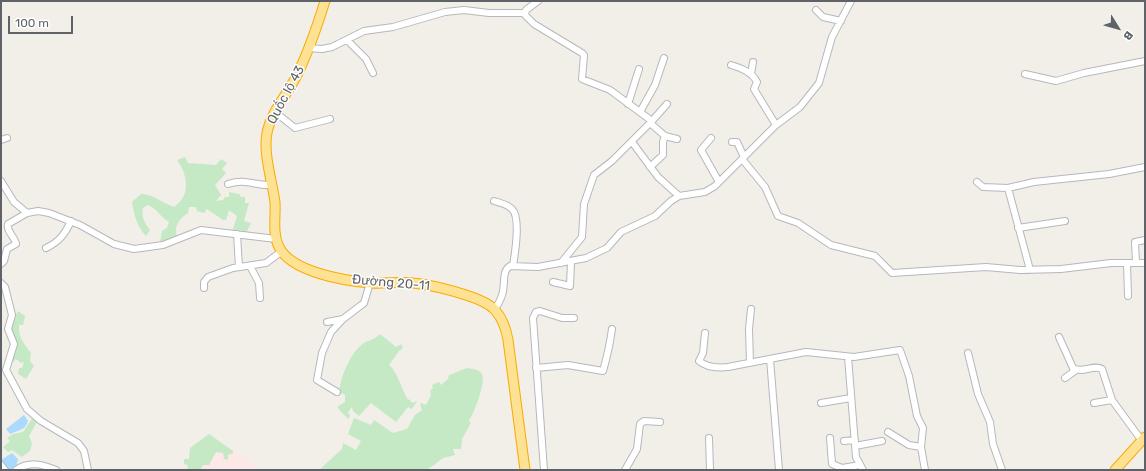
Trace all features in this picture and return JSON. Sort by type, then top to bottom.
[{"type":"highway","name":"Quốc lộ 43","points":[[276,239],[272,185],[266,137],[269,124],[275,112],[292,85],[308,48],[325,1]]},
{"type":"highway","name":"Đường 20-11","points":[[276,239],[282,251],[298,265],[308,269],[338,278],[370,283],[421,284],[460,293],[478,299],[495,309]]},
{"type":"highway","points":[[495,309],[504,323],[508,340],[525,470]]},
{"type":"highway","points":[[1116,470],[1143,439]]},
{"type":"street","points":[[308,48],[322,49],[332,47],[364,31],[393,27],[446,12],[464,10],[489,13],[525,13],[538,1]]},
{"type":"street","points":[[495,309],[504,290],[506,268],[513,266],[538,267],[586,258],[603,250],[622,232],[650,220],[679,196],[705,192],[719,182],[776,125],[800,107],[819,83],[830,44],[851,1]]},
{"type":"street","points":[[816,10],[823,17],[841,21]]},
{"type":"street","points":[[525,13],[527,18],[534,24],[582,53],[584,57],[581,76],[583,80],[606,88],[640,112],[665,136],[677,139]]},
{"type":"street","points":[[348,40],[366,59],[373,73]]},
{"type":"street","points":[[640,112],[655,85],[664,58]]},
{"type":"street","points":[[1025,74],[1056,81],[1084,73],[1145,61]]},
{"type":"street","points":[[751,74],[753,62]]},
{"type":"street","points":[[731,65],[751,74],[757,82],[754,88],[776,125]]},
{"type":"street","points":[[628,104],[639,69]]},
{"type":"street","points":[[561,263],[582,237],[584,204],[594,175],[612,162],[667,104]]},
{"type":"street","points":[[275,112],[295,128],[330,119]]},
{"type":"street","points":[[650,167],[664,156],[663,142],[665,136]]},
{"type":"street","points":[[711,138],[701,150],[719,182]]},
{"type":"street","points":[[632,142],[650,167],[679,196]]},
{"type":"street","points":[[732,142],[737,142],[743,158],[765,187],[778,216],[794,221],[831,245],[875,256],[892,273],[986,267],[1030,270],[1061,269],[1099,264],[1145,263]]},
{"type":"street","points":[[977,182],[983,187],[1008,188],[1034,182],[1109,174],[1145,167]]},
{"type":"street","points":[[228,184],[242,180],[259,185],[272,185]]},
{"type":"street","points":[[1,181],[14,202],[27,213]]},
{"type":"street","points":[[1008,188],[1030,270]]},
{"type":"street","points":[[494,201],[510,208],[515,215],[516,236],[513,266]]},
{"type":"street","points":[[1,264],[4,260],[7,249],[16,244],[7,227],[8,224],[27,213],[38,211],[49,213],[71,221],[114,244],[134,249],[156,247],[201,230],[276,239]]},
{"type":"street","points":[[46,248],[55,244],[62,238],[71,221]]},
{"type":"street","points":[[1018,228],[1065,221]]},
{"type":"street","points":[[237,234],[239,268]]},
{"type":"street","points":[[1136,263],[1135,242],[1137,240],[1145,240]]},
{"type":"street","points":[[204,288],[204,282],[208,277],[239,268],[269,262],[282,251]]},
{"type":"street","points":[[553,282],[569,286],[571,285],[571,262]]},
{"type":"street","points":[[1127,263],[1128,296]]},
{"type":"street","points":[[250,266],[259,283],[260,298]]},
{"type":"street","points":[[1,283],[5,287],[12,315],[8,332],[14,344],[4,372],[31,413],[41,421],[76,442],[82,448],[86,457],[88,470]]},
{"type":"street","points":[[337,392],[317,380],[323,351],[332,332],[343,319],[364,303],[370,283]]},
{"type":"street","points":[[750,363],[749,329],[751,309]]},
{"type":"street","points":[[544,470],[536,368],[534,314],[540,311],[562,318],[574,318]]},
{"type":"street","points":[[327,322],[343,319]]},
{"type":"street","points":[[536,368],[568,365],[603,371],[605,359],[610,351],[612,330]]},
{"type":"street","points":[[705,333],[703,353],[699,361],[704,365],[728,368],[770,358],[806,352],[848,357],[900,350],[909,376],[916,416],[923,428],[921,447],[925,470]]},
{"type":"street","points":[[1059,337],[1067,359],[1076,370]]},
{"type":"street","points":[[968,353],[978,394],[990,422],[992,440],[1002,470]]},
{"type":"street","points":[[830,438],[832,464],[842,468],[861,468],[856,457],[848,357]]},
{"type":"street","points":[[770,358],[779,470]]},
{"type":"street","points":[[1065,378],[1076,370],[1087,370],[1099,367],[1102,369],[1112,400],[1143,439]]},
{"type":"street","points":[[821,403],[851,398]]},
{"type":"street","points":[[1094,403],[1112,400]]},
{"type":"street","points":[[625,470],[637,449],[640,424],[644,421],[660,422]]},
{"type":"street","points":[[888,432],[909,445],[921,447]]},
{"type":"street","points":[[709,438],[710,470]]},
{"type":"street","points":[[844,441],[855,443],[882,441]]},
{"type":"street","points":[[1,464],[5,470]]},
{"type":"street","points":[[16,470],[29,464],[44,466],[56,470]]},
{"type":"shaded area","points":[[218,441],[254,462],[256,470],[201,470],[203,449]]},
{"type":"green space","points":[[185,157],[188,163],[216,165],[221,159],[227,163],[222,169],[226,173],[215,185],[221,195],[216,201],[229,197],[229,192],[245,197],[245,203],[249,203],[244,221],[251,223],[246,233],[232,232],[237,216],[229,210],[226,220],[223,220],[207,209],[204,213],[197,211],[196,207],[189,207],[188,213],[182,217],[177,226],[177,236],[163,243],[160,242],[162,231],[167,228],[169,222],[148,205],[143,208],[143,217],[150,230],[146,236],[140,229],[136,220],[132,202],[141,194],[145,194],[174,207],[183,197],[185,191],[186,185],[184,172],[177,160]]},
{"type":"green space","points":[[18,311],[25,316],[23,325],[19,325],[19,333],[31,353],[30,361],[34,366],[26,379],[18,374],[19,368],[22,368],[24,362],[21,363],[16,359],[13,362],[11,360],[16,341],[9,328]]},
{"type":"green space","points":[[380,334],[396,347],[401,344],[403,348],[389,365],[397,376],[408,400],[409,399],[412,403],[417,401],[412,409],[408,407],[396,422],[371,403],[359,416],[353,411],[352,407],[348,412],[350,416],[348,419],[337,407],[345,402],[345,395],[342,393],[339,396],[341,382],[346,367],[359,347]]},
{"type":"green space","points":[[467,368],[481,372],[483,378],[481,391],[474,412],[469,421],[471,423],[462,439],[461,449],[453,449],[455,455],[443,458],[427,470],[319,470],[342,449],[343,443],[356,450],[361,441],[348,434],[354,418],[371,425],[374,420],[393,433],[407,429],[415,415],[422,410],[420,404],[422,403],[426,405],[431,395],[430,390],[433,389],[432,385],[439,382],[441,385],[448,379],[449,375]]},
{"type":"green space","points":[[32,419],[37,422],[29,436],[32,443],[30,451],[22,457],[12,450],[8,452],[3,447],[10,441],[7,438],[13,434],[23,432]]},
{"type":"green space","points":[[209,434],[233,451],[233,453],[228,455],[228,460],[224,459],[223,453],[216,452],[209,465],[203,465],[200,470],[187,470],[188,465],[184,464],[184,459],[189,459],[190,448]]},
{"type":"water","points":[[24,415],[28,421],[25,427],[10,434],[6,429]]},
{"type":"water","points":[[12,453],[18,459],[16,468],[9,470],[5,468],[1,460]]}]
